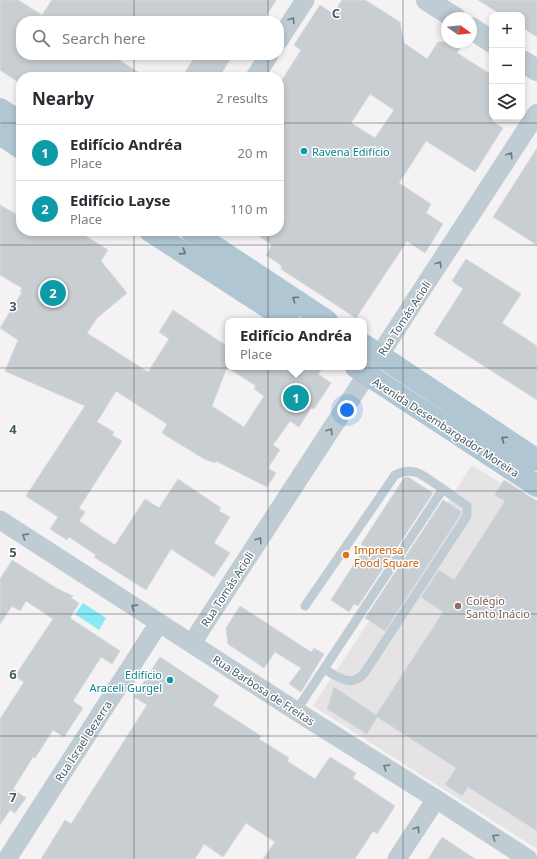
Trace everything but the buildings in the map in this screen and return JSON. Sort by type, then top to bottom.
[{"type":"main road","points":[[0,109],[16,119]]},
{"type":"main road","points":[[0,134],[16,145]]},
{"type":"main road","points":[[158,236],[284,318]]},
{"type":"main road","points":[[200,236],[322,318]]},
{"type":"main road","name":"Avenida Desembargador Moreira","points":[[372,351],[537,460]]},
{"type":"main road","name":"Avenida Desembargador Moreira","points":[[362,371],[537,486]]},
{"type":"street","points":[[284,32],[305,0]]},
{"type":"street","points":[[426,0],[445,12]]},
{"type":"street","points":[[477,32],[489,40]]},
{"type":"street","points":[[258,72],[266,60]]},
{"type":"street","points":[[525,63],[537,70]]},
{"type":"street","name":"Rua Tomás Acioli","points":[[367,361],[372,351],[537,113]]},
{"type":"street","name":"Rua Tomás Acioli","points":[[192,643],[362,371]]},
{"type":"street","name":"Rua Barbosa de Freitas","points":[[0,520],[296,711],[436,798],[528,859]]},
{"type":"street","name":"Rua Israel Bezerra","points":[[7,859],[159,623]]},
{"type":"street","points":[[397,859],[436,798]]},
{"type":"lane","points":[[305,606],[395,474],[404,470],[414,471],[467,506],[467,516],[360,679],[352,681],[345,680],[324,669]]},
{"type":"lane","points":[[296,711],[443,489]]},
{"type":"shaded area","name":"Colégio Santo Inácio","points":[[472,465],[537,506],[537,849],[313,706]]},
{"type":"water","points":[[83,603],[106,618],[99,630],[75,614]]},
{"type":"place","name":"Ravena Edifício","points":[[304,151]]},
{"type":"place","name":"Edifício Layse","points":[[53,293]]},
{"type":"place","name":"Edifício Andréa","points":[[296,398]]},
{"type":"place","name":"Imprensa Food Square","points":[[346,555]]},
{"type":"place","name":"Colégio Santo Inácio","points":[[458,606]]},
{"type":"place","name":"Edifício Araceli Gurgel","points":[[170,680]]}]
